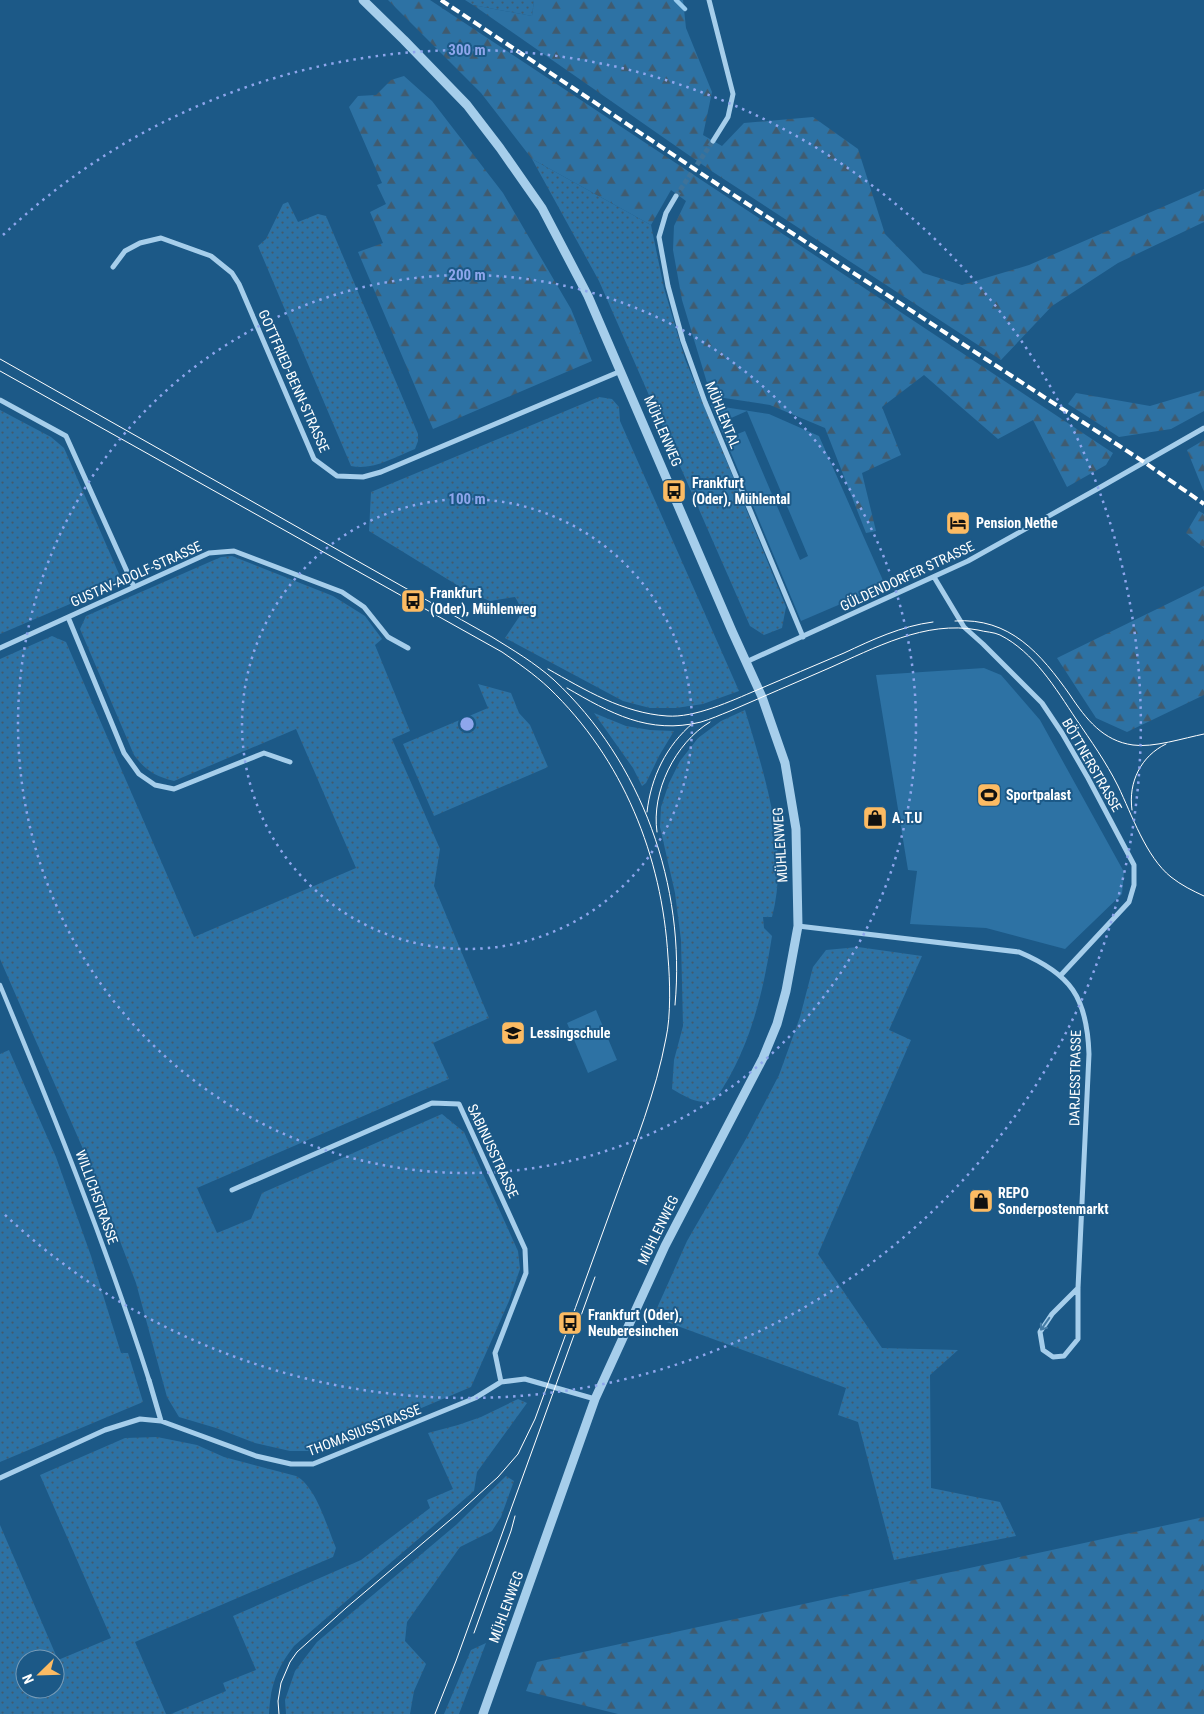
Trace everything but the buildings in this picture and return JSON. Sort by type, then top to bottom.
[{"type":"street","name":"MÜHLENWEG","points":[[363,0],[467,105],[500,148],[542,208],[588,296],[762,697],[785,763],[796,829],[798,926],[786,991],[777,1024],[763,1058],[665,1246],[595,1399],[482,1714]]},
{"type":"street","points":[[709,0],[734,94],[728,117],[713,141]]},
{"type":"street","name":"MÜHLENTAL","points":[[676,196],[666,213],[659,236],[668,286],[683,341],[704,402],[803,636]]},
{"type":"street","name":"GOTTFRIED-BENN-STRASSE","points":[[113,268],[125,251],[140,243],[160,238],[211,256],[226,268],[239,284],[314,459],[337,476],[363,478],[381,472],[622,371]]},
{"type":"street","points":[[0,400],[66,436],[134,587]]},
{"type":"street","name":"GÜLDENDORFER STRASSE","points":[[746,662],[968,561],[1204,428]]},
{"type":"street","name":"GUSTAV-ADOLF-STRASSE","points":[[0,648],[209,553],[234,551],[342,592],[364,607],[388,637],[408,648]]},
{"type":"street","name":"BÖTTNERSTRASSE","points":[[934,577],[964,627],[1004,663],[1042,703],[1084,771],[1134,865],[1134,885],[1129,902],[1061,975]]},
{"type":"street","points":[[68,617],[124,753],[139,774],[155,785],[174,789],[264,753],[290,762]]},
{"type":"street","name":"DARJESSTRASSE","points":[[798,926],[1019,952],[1042,962],[1061,975],[1073,991],[1084,1012],[1088,1031],[1088,1064],[1078,1288],[1078,1339],[1064,1356],[1053,1357],[1043,1350],[1040,1332],[1052,1314],[1078,1288]]},
{"type":"street","name":"WILLICHSTRASSE","points":[[0,985],[73,1164],[131,1325],[161,1421]]},
{"type":"street","name":"SABINUSSTRASSE","points":[[232,1190],[432,1103],[459,1104],[525,1249],[526,1273],[495,1353],[501,1382]]},
{"type":"street","name":"THOMASIUSSTRASSE","points":[[0,1478],[105,1430],[140,1419],[161,1421],[256,1456],[291,1464],[313,1464],[475,1398],[501,1382],[525,1379],[595,1399]]},
{"type":"green space","points":[[388,0],[430,0],[1113,453],[1106,465],[1067,487],[1033,420],[998,439],[924,375],[882,407],[901,455],[862,473],[876,531],[866,533],[825,428],[770,405],[711,396],[682,300],[673,250],[674,226],[686,201],[671,190],[651,225],[532,159],[481,93]]},
{"type":"green space","points":[[465,0],[534,0],[532,16],[473,5]]},
{"type":"green space","points":[[534,0],[683,0],[686,28],[712,92],[703,135],[722,146],[744,123],[813,117],[858,149],[885,234],[923,273],[962,285],[1029,265],[1204,189],[1204,222],[1118,263],[1052,306],[1001,360],[713,172],[473,5],[532,16]]},
{"type":"green space","points":[[404,76],[432,101],[503,193],[571,309],[592,361],[433,429],[358,252],[383,243],[370,212],[386,204],[377,185],[382,183],[349,107],[358,96],[376,95],[391,80]]},
{"type":"green space","points":[[532,159],[651,225],[664,288],[685,359],[786,607],[782,628],[764,635],[750,626],[599,281]]},
{"type":"green space","points":[[288,202],[298,222],[318,214],[326,216],[418,434],[415,449],[375,465],[367,467],[351,466],[258,246],[266,239],[283,204]]},
{"type":"green space","points":[[1204,390],[1204,411],[1171,429],[1119,437],[1068,404],[1076,393],[1150,406]]},
{"type":"green space","points":[[599,397],[612,399],[619,407],[620,421],[739,691],[703,704],[676,708],[650,708],[623,701],[505,638],[523,611],[515,597],[490,601],[470,593],[369,531],[371,492]]},
{"type":"green space","points":[[711,405],[769,414],[819,436],[885,585],[801,621]],"holes":[[[747,411],[808,556],[800,560],[745,431],[735,435],[729,419]]]},
{"type":"green space","points":[[0,410],[51,437],[64,448],[119,574],[118,580],[112,586],[0,634]]},
{"type":"green space","points":[[1204,440],[1204,492],[1187,450]]},
{"type":"green space","points":[[1199,511],[1204,514],[1204,548],[1186,533]]},
{"type":"green space","points":[[232,556],[333,596],[365,616],[382,639],[375,645],[410,731],[392,739],[440,849],[434,886],[489,1018],[433,1043],[449,1079],[197,1188],[217,1233],[251,1219],[262,1193],[442,1114],[464,1132],[518,1251],[520,1269],[509,1301],[471,1387],[320,1451],[290,1451],[255,1443],[216,1428],[179,1417],[167,1397],[136,1283],[97,1181],[0,959],[0,659],[52,636],[66,642],[194,937],[356,868],[296,729],[174,781],[156,775],[147,769],[134,755],[80,629],[86,616],[221,557]]},
{"type":"green space","points":[[1204,586],[1204,695],[1127,732],[1096,718],[1057,658]]},
{"type":"green space","name":"Sportpalast","points":[[984,668],[1001,675],[1040,720],[1124,872],[1122,894],[1065,949],[986,928],[910,924],[917,871],[908,870],[876,675]]},
{"type":"green space","points":[[478,684],[511,693],[519,713],[530,725],[548,767],[434,816],[403,744],[488,708]]},
{"type":"green space","points":[[745,710],[767,786],[776,839],[777,891],[772,917],[763,917],[764,928],[772,936],[761,992],[744,1047],[718,1095],[713,1100],[700,1102],[672,1089],[674,1060],[683,1026],[681,940],[675,893],[660,827],[661,807],[669,783],[680,761],[698,738],[721,721]]},
{"type":"green space","points":[[594,713],[626,726],[674,731],[646,783],[642,786],[633,768]]},
{"type":"green space","points":[[858,947],[922,956],[889,1030],[911,1040],[818,1254],[882,1348],[958,1350],[930,1375],[931,1488],[1000,1502],[1016,1536],[894,1560],[858,1422],[838,1415],[846,1388],[653,1317],[687,1241],[747,1137],[779,1075],[800,1017],[813,967],[826,950]]},
{"type":"green space","points":[[596,1010],[617,1060],[588,1073],[567,1023]]},
{"type":"green space","points":[[9,1050],[56,1157],[91,1256],[121,1353],[128,1353],[143,1402],[0,1462],[0,1054]]},
{"type":"green space","points":[[518,1399],[527,1403],[477,1472],[474,1491],[294,1646],[279,1670],[273,1686],[269,1714],[171,1714],[226,1691],[223,1683],[256,1670],[233,1616],[361,1560],[430,1508],[427,1500],[453,1489],[428,1433],[481,1417]]},
{"type":"green space","points":[[157,1437],[197,1445],[224,1457],[296,1476],[303,1481],[320,1508],[336,1548],[333,1557],[135,1642],[166,1714],[0,1714],[0,1525],[53,1649],[15,1649],[15,1699],[65,1699],[65,1657],[111,1638],[40,1475],[125,1438]]},
{"type":"green space","points":[[506,1476],[514,1481],[501,1517],[492,1531],[460,1547],[407,1622],[405,1641],[426,1664],[414,1691],[410,1714],[286,1714],[285,1700],[295,1671],[317,1642],[456,1525]]},
{"type":"green space","points":[[1204,1517],[1204,1714],[618,1714],[526,1691],[537,1662]]},
{"type":"green space","points":[[486,1643],[459,1714],[444,1714],[471,1650]]},
{"type":"waterway","points":[[676,0],[685,9]]},
{"type":"tunnel","points":[[676,196],[713,141]]},
{"type":"tram line","points":[[0,359],[492,637],[532,662],[554,680],[585,713],[612,749],[634,787],[652,829],[665,871],[673,916],[677,960],[675,1005]]},
{"type":"tram line","points":[[0,371],[502,652],[532,673],[575,716],[598,746],[618,778],[634,811],[647,846],[657,882],[664,919],[670,987],[668,1029],[662,1058],[638,1137],[535,1419],[518,1454],[498,1477],[297,1652],[290,1662],[281,1683],[278,1701],[279,1714]]},
{"type":"tram line","points":[[955,621],[975,621],[992,625],[1022,641],[1048,666],[1096,728],[1113,739],[1122,743],[1141,746],[1204,734]]},
{"type":"tram line","points":[[548,669],[590,692],[620,705],[651,714],[678,716],[701,712],[724,704],[887,634],[933,622]]},
{"type":"tram line","points":[[567,688],[599,706],[631,719],[647,724],[664,726],[682,725],[716,717],[882,645],[920,632],[958,628],[998,634],[1012,642],[1034,661],[1060,696],[1108,768],[1140,835],[1162,869],[1187,888],[1204,896]]},
{"type":"tram line","points":[[657,832],[658,801],[668,770],[686,742],[710,722]]},
{"type":"tram line","points":[[647,812],[652,787],[661,763],[675,742],[693,723]]},
{"type":"tram line","points":[[1132,810],[1132,790],[1138,771],[1150,755],[1166,744]]},
{"type":"tram line","points":[[435,1714],[595,1277]]},
{"type":"tram line","points":[[474,1633],[515,1516]]},
{"type":"railway","points":[[441,0],[726,190],[1144,462],[1204,504]]},
{"type":"place","name":"Frankfurt (Oder), Mühlental","points":[[674,491]]},
{"type":"place","name":"Pension Nethe","points":[[958,523]]},
{"type":"place","name":"Frankfurt (Oder), Mühlenweg","points":[[413,601]]},
{"type":"place","name":"Sportpalast","points":[[989,795]]},
{"type":"place","name":"A.T.U","points":[[875,818]]},
{"type":"place","name":"Lessingschule","points":[[513,1033]]},
{"type":"place","name":"REPO Sonderpostenmarkt","points":[[981,1201]]},
{"type":"place","name":"Frankfurt (Oder), Neuberesinchen","points":[[570,1323]]}]
